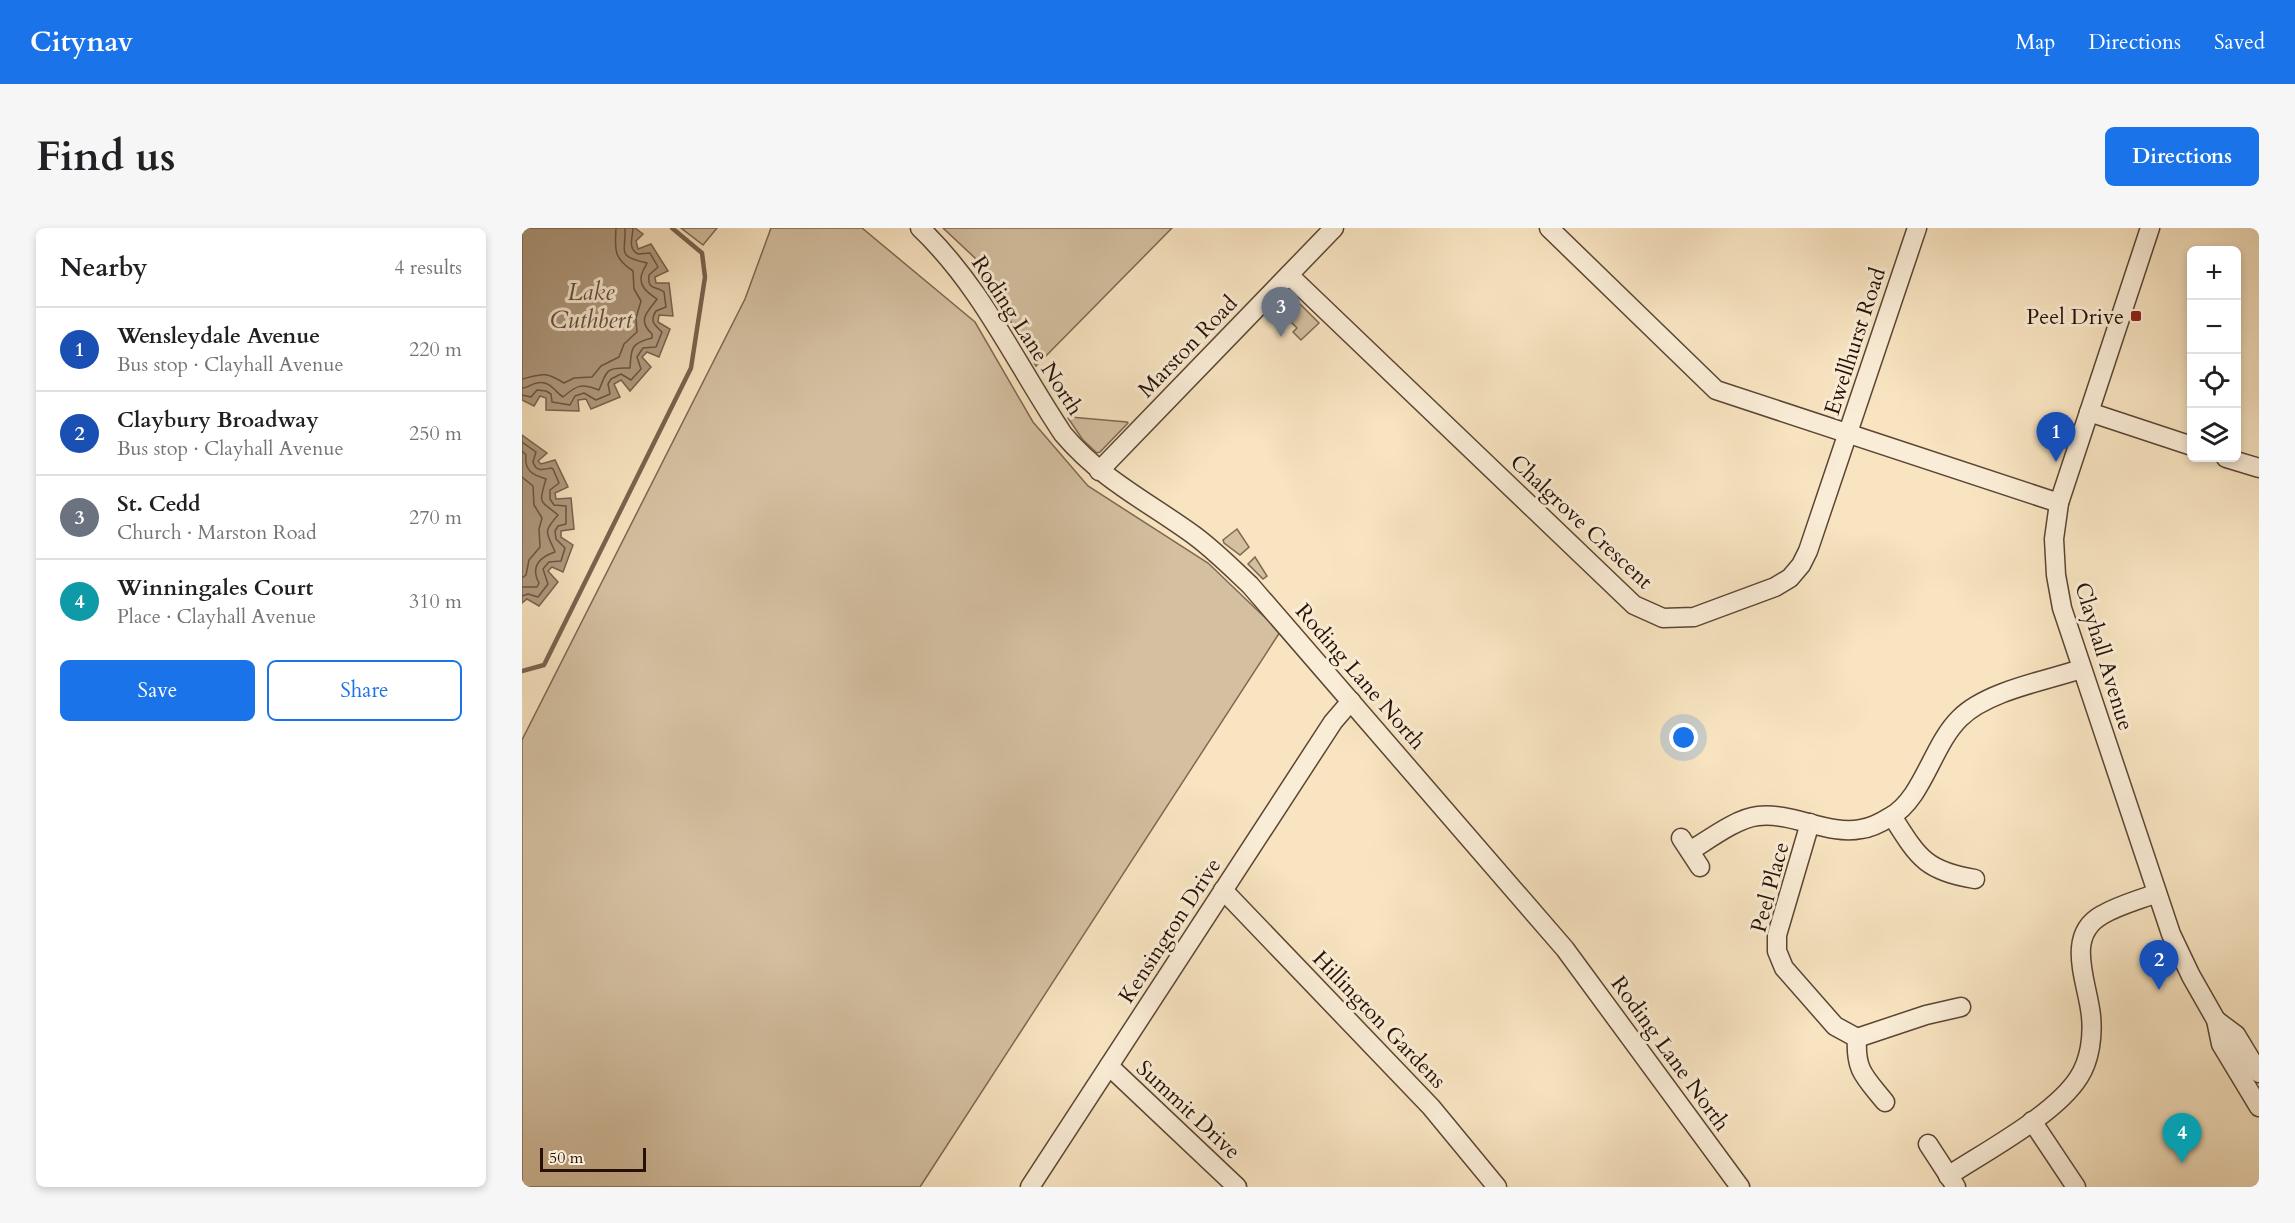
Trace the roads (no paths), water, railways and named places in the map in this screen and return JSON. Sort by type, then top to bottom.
[{"type":"street","name":"Roding Lane North","points":[[920,228],[955,264],[975,291],[1063,434],[1099,471],[1193,535],[1222,558],[1250,585],[1565,949],[1740,1187]]},
{"type":"street","name":"Marston Road","points":[[1099,471],[1334,228]]},
{"type":"street","points":[[1549,228],[1716,390],[2060,503]]},
{"type":"street","name":"Ewellhurst Road","points":[[1849,434],[1915,228]]},
{"type":"street","name":"Clayhall Avenue","points":[[2150,228],[2060,503],[2054,539],[2056,575],[2062,608],[2081,669],[2171,934],[2216,1020],[2221,1044],[2259,1107]]},
{"type":"street","name":"Chalgrove Crescent","points":[[1289,275],[1634,605],[1663,618],[1694,617],[1775,587],[1790,578],[1801,566],[1808,551],[1849,434]]},
{"type":"street","points":[[2089,412],[2187,444]]},
{"type":"street","points":[[2239,462],[2259,468]]},
{"type":"street","name":"Peel Place","points":[[1700,867],[1685,845],[1755,816],[1780,814],[1829,828],[1860,830],[1892,816],[1908,802],[1940,741],[1958,719],[1974,705],[2081,669]]},
{"type":"street","name":"Kensington Drive","points":[[1030,1187],[1332,722],[1351,701]]},
{"type":"street","points":[[1892,816],[1915,852],[1932,867],[1954,876],[1975,879]]},
{"type":"street","name":"Peel Place","points":[[1810,823],[1777,936],[1777,951],[1784,968],[1835,1026],[1857,1038]]},
{"type":"street","name":"Hillington Gardens","points":[[1223,890],[1431,1107],[1497,1187]]},
{"type":"street","points":[[1928,1144],[1952,1181],[2060,1101],[2080,1076],[2091,1044],[2091,1015],[2080,948],[2089,926],[2101,915],[2157,893]]},
{"type":"street","points":[[1884,1101],[1863,1076],[1856,1057],[1857,1038],[1926,1015],[1961,1007]]},
{"type":"street","name":"Clayhall Avenue","points":[[2216,1020],[2236,1035],[2259,1073]]},
{"type":"street","name":"Summit Drive","points":[[1109,1066],[1237,1187]]},
{"type":"street","points":[[2032,1121],[2076,1187]]},
{"type":"water","name":"Lake Cuthbert","points":[[522,228],[635,228],[643,234],[636,241],[638,249],[651,244],[668,271],[655,277],[656,283],[669,283],[673,316],[659,315],[658,322],[670,329],[659,357],[647,352],[642,357],[651,367],[630,391],[621,380],[614,384],[620,397],[591,409],[586,399],[578,400],[579,411],[546,410],[546,398],[540,396],[534,406],[522,400]]},
{"type":"water","points":[[522,435],[547,453],[538,461],[541,464],[555,460],[568,487],[555,493],[556,499],[571,498],[574,529],[561,531],[561,537],[573,545],[563,572],[552,567],[548,571],[558,582],[539,606],[527,599],[522,603]]},
{"type":"waterway","points":[[522,671],[544,665],[691,368],[705,277],[702,253],[672,228]]},
{"type":"place","name":"Peel Drive","points":[[2136,316]]},
{"type":"place","name":"St. Cedd","points":[[1281,337]]},
{"type":"place","name":"Wensleydale Avenue","points":[[2056,462]]},
{"type":"place","name":"Claybury Broadway","points":[[2159,990]]},
{"type":"place","name":"Winningales Court","points":[[2182,1163]]}]
